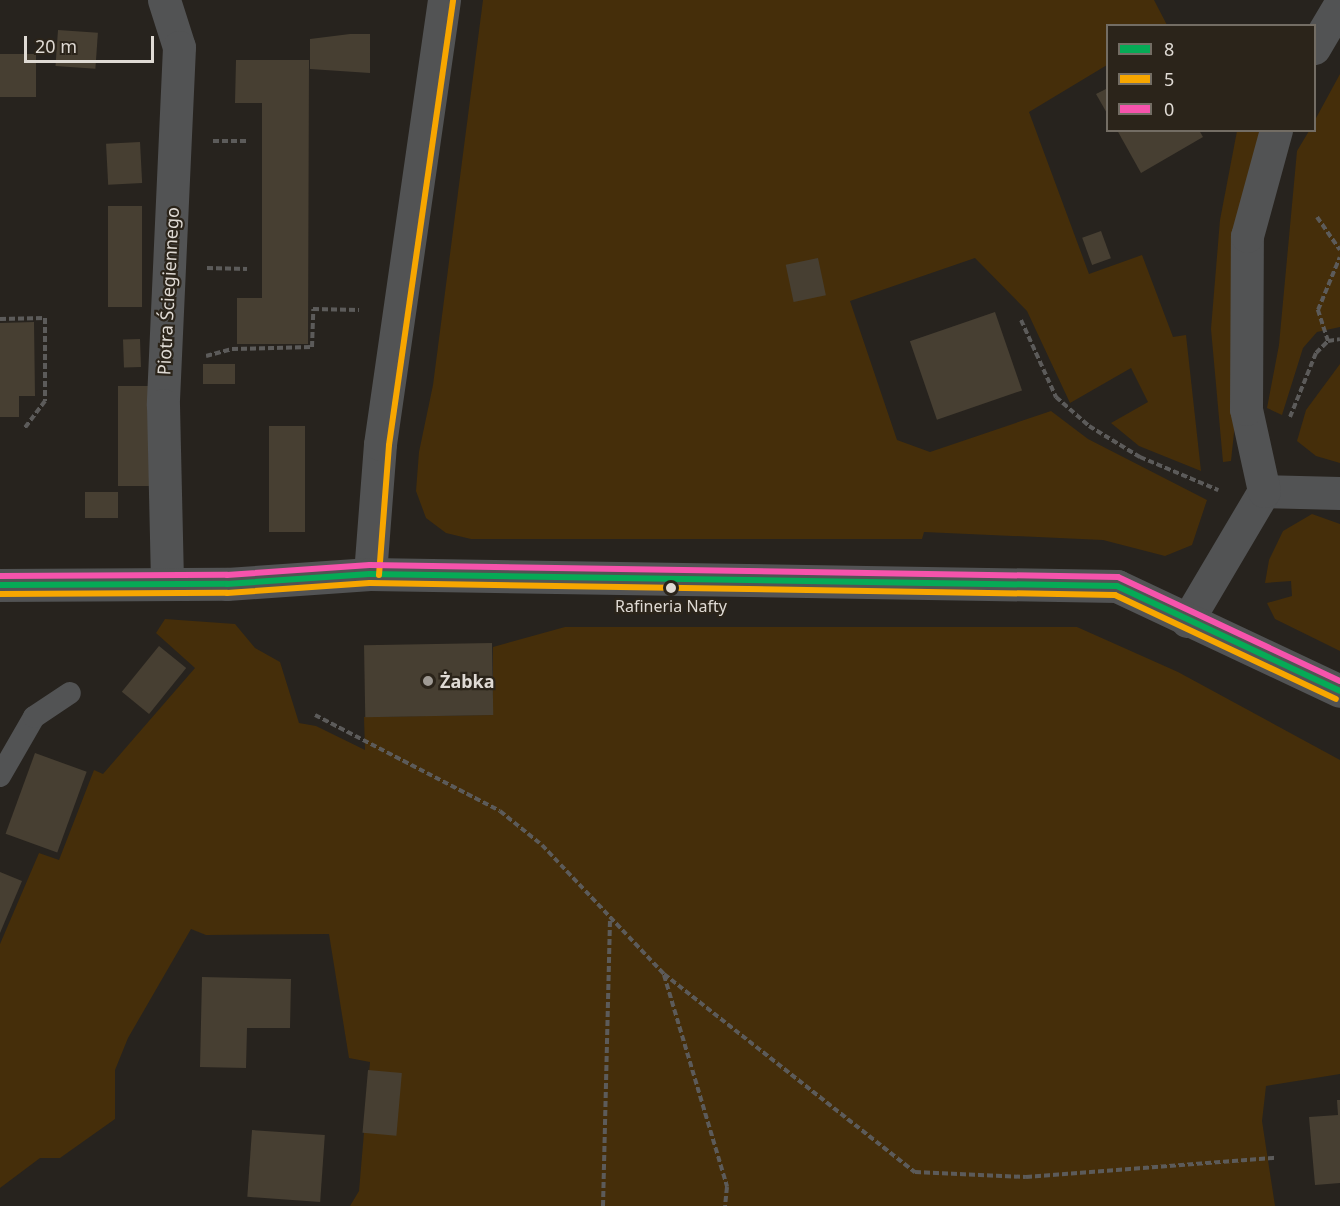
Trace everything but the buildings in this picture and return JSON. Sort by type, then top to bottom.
[{"type":"street","name":"Piotra Ściegiennego","points":[[164,0],[179,47],[163,405],[167,584]]},
{"type":"street","points":[[370,574],[380,444],[444,0]]},
{"type":"street","points":[[1316,45],[1340,4]]},
{"type":"street","points":[[1187,621],[1259,498],[1246,409],[1247,236],[1275,132]]},
{"type":"street","points":[[1259,498],[1340,493]]},
{"type":"street","points":[[0,585],[167,584],[370,574],[1117,586],[1187,621],[1340,691]]},
{"type":"lane","points":[[0,776],[34,717],[70,693]]},
{"type":"path","points":[[207,140],[246,141]]},
{"type":"path","points":[[1317,217],[1340,250]]},
{"type":"path","points":[[1328,341],[1318,310],[1340,256]]},
{"type":"path","points":[[200,268],[247,269]]},
{"type":"path","points":[[196,356],[312,347],[313,309],[371,311]]},
{"type":"path","points":[[0,319],[45,318],[45,401],[24,429]]},
{"type":"path","points":[[1021,320],[1056,397],[1089,426],[1140,457],[1259,498]]},
{"type":"path","points":[[1310,368],[1328,341],[1340,339]]},
{"type":"path","points":[[315,715],[500,811],[610,917],[664,974],[915,1172],[1026,1177],[1142,1164],[1275,1158]]},
{"type":"path","points":[[603,1206],[610,917]]},
{"type":"path","points":[[664,974],[726,1187],[725,1206]]},
{"type":"shaded area","points":[[483,0],[1154,0],[1166,24],[1106,24],[1106,66],[1029,112],[1089,274],[1142,255],[1173,337],[1186,335],[1201,471],[1139,446],[1111,423],[1148,402],[1131,368],[1070,403],[1027,311],[975,258],[850,301],[897,440],[930,452],[1051,411],[1088,439],[1207,500],[1192,545],[1165,556],[1103,540],[924,532],[922,539],[471,539],[446,533],[426,518],[416,491],[419,452],[433,385]]},
{"type":"shaded area","points":[[1340,74],[1340,327],[1317,332],[1303,348],[1282,415],[1267,408],[1279,345],[1297,151],[1308,132],[1316,132],[1316,118]]},
{"type":"shaded area","points":[[1237,132],[1266,132],[1231,461],[1223,462],[1211,329],[1220,220]]},
{"type":"shaded area","points":[[1340,364],[1340,463],[1316,456],[1297,441],[1306,410]]},
{"type":"shaded area","points":[[1312,514],[1340,524],[1340,651],[1275,619],[1267,603],[1292,596],[1291,581],[1265,583],[1269,560],[1283,531]]},
{"type":"shaded area","points":[[165,619],[235,624],[255,648],[280,662],[299,723],[316,726],[365,750],[364,717],[493,715],[493,647],[565,627],[1077,627],[1178,672],[1340,760],[1340,1074],[1266,1086],[1262,1121],[1275,1206],[350,1206],[359,1191],[370,1062],[349,1058],[329,934],[206,935],[191,929],[128,1038],[115,1070],[115,1119],[60,1158],[40,1158],[0,1188],[0,944],[39,853],[59,860],[94,770],[103,774],[195,668],[156,633]]},
{"type":"transit line","name":"5","points":[[379,575],[389,445],[453,1]]},
{"type":"transit line","name":"0","points":[[0,576],[227,575],[370,565],[1118,577],[1340,681]]},
{"type":"transit line","name":"8","points":[[0,585],[227,584],[370,574],[1117,586],[1340,691]]},
{"type":"transit line","name":"5","points":[[0,594],[227,593],[370,583],[1115,595],[1336,699]]},
{"type":"place","name":"Rafineria Nafty","points":[[671,588]]},
{"type":"place","name":"Żabka","points":[[428,681]]}]
